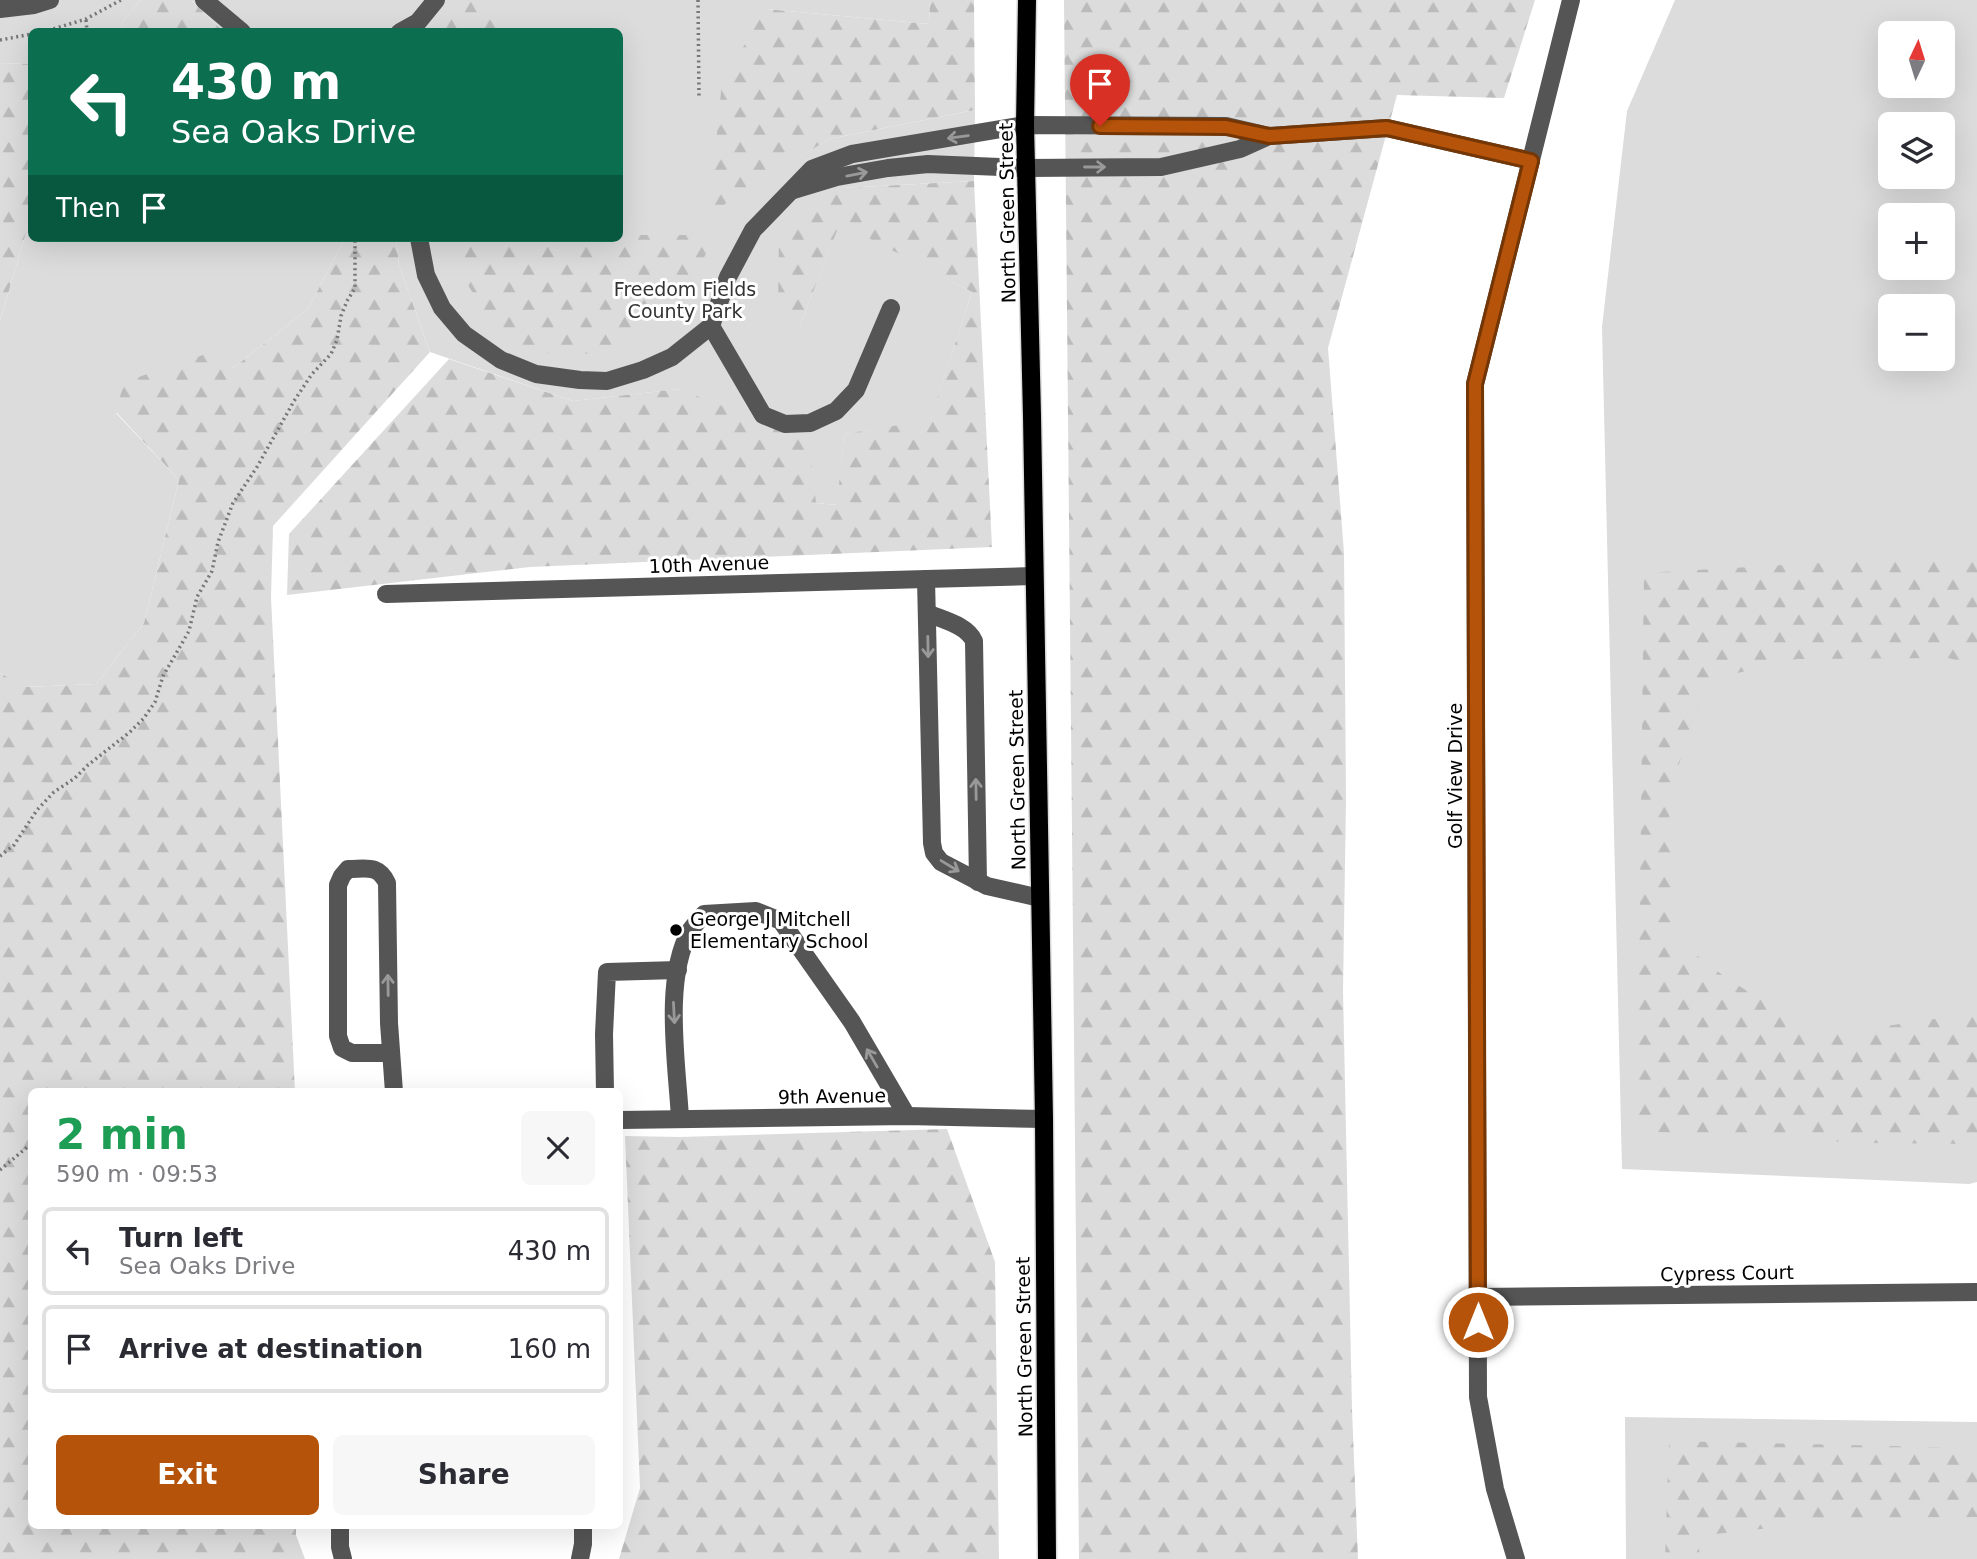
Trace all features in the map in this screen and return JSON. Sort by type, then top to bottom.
[{"type":"main road","name":"North Green Street","points":[[1027,0],[1025,125],[1044,1119],[1048,1559]]},
{"type":"street","points":[[0,9],[50,0]]},
{"type":"street","points":[[204,0],[237,28]]},
{"type":"street","points":[[407,28],[418,22],[436,0]]},
{"type":"street","name":"Golf View Drive","points":[[1516,1559],[1495,1489],[1478,1397],[1475,384],[1571,0]]},
{"type":"street","points":[[420,242],[426,275],[436,297],[464,334],[501,360],[536,374],[607,381],[643,370],[672,357],[711,326],[728,277],[753,230],[812,169],[852,154],[1025,125],[1226,127],[1269,136],[1387,128],[1531,161]]},
{"type":"street","points":[[791,191],[837,177],[928,164],[1027,168],[1161,167],[1240,149],[1269,136]]},
{"type":"street","points":[[711,326],[763,415],[785,424],[810,423],[836,411],[856,390],[891,308]]},
{"type":"street","name":"10th Avenue","points":[[386,594],[1034,576]]},
{"type":"street","points":[[926,579],[934,853],[941,862],[987,887],[1040,898]]},
{"type":"street","points":[[927,613],[964,629],[974,641],[978,882]]},
{"type":"street","points":[[391,1053],[352,1053],[342,1048],[338,1036],[338,884],[348,869],[374,869],[382,874],[387,883],[394,1088]]},
{"type":"street","points":[[680,1118],[673,995],[691,930],[704,914],[756,911],[781,920],[852,1022],[907,1116]]},
{"type":"street","points":[[605,1088],[607,972],[678,970]]},
{"type":"street","name":"9th Avenue","points":[[623,1120],[907,1116],[1044,1119]]},
{"type":"street","name":"Cypress Court","points":[[1478,1297],[1977,1292]]},
{"type":"street","points":[[340,1529],[343,1559]]},
{"type":"street","points":[[580,1559],[583,1529]]},
{"type":"path","points":[[56,28],[86,19],[121,0]]},
{"type":"path","points":[[698,0],[699,98]]},
{"type":"path","points":[[86,19],[87,28]]},
{"type":"path","points":[[0,40],[28,35]]},
{"type":"path","points":[[0,856],[14,845],[37,810],[54,792],[130,732],[155,702],[163,676],[190,631],[197,597],[212,571],[218,542],[233,503],[257,467],[294,401],[312,374],[331,354],[337,340],[341,317],[355,288],[355,242]]},
{"type":"path","points":[[0,1170],[28,1146]]},
{"type":"green space","points":[[0,0],[141,0],[125,18],[120,28],[28,28],[28,64],[0,63]]},
{"type":"green space","points":[[141,0],[191,0],[220,28],[120,28],[125,18]]},
{"type":"green space","name":"Freedom Fields County Park","points":[[191,0],[930,0],[929,24],[766,9],[709,213],[829,139],[975,110],[974,181],[842,188],[799,328],[840,222],[972,292],[930,421],[844,434],[838,505],[816,503],[679,389],[573,401],[430,352],[399,265],[396,242],[623,242],[623,28],[220,28]]},
{"type":"green space","points":[[468,0],[499,0],[495,28],[444,28]]},
{"type":"green space","points":[[930,0],[974,0],[975,110],[829,139],[709,214],[722,82],[766,9],[929,24]]},
{"type":"green space","points":[[1064,0],[1535,0],[1504,98],[1397,95],[1328,348],[1344,553],[1346,800],[1343,991],[1358,1559],[1079,1559]]},
{"type":"green space","points":[[1675,0],[1977,0],[1977,1182],[1969,1184],[1622,1169],[1602,327],[1627,111]]},
{"type":"green space","points":[[0,63],[28,64],[28,226],[0,321]]},
{"type":"green space","points":[[974,181],[992,547],[530,567],[287,595],[289,534],[449,359],[573,401],[678,389],[809,439],[816,503],[837,505],[844,434],[930,420],[972,292],[840,223],[799,328],[778,316],[779,231],[842,188]]},
{"type":"green space","points":[[28,226],[28,242],[343,242],[308,309],[233,368],[116,413],[179,480],[144,623],[96,684],[24,687],[0,673],[0,321]]},
{"type":"green space","points":[[623,235],[716,235],[678,306],[596,354],[529,352],[483,309],[441,242],[623,242]]},
{"type":"green space","points":[[343,242],[396,242],[399,265],[430,352],[273,526],[271,597],[295,1088],[28,1088],[28,1529],[296,1529],[305,1559],[0,1559],[0,673],[25,687],[96,684],[144,623],[179,480],[116,412],[124,382],[206,354],[233,368],[308,309]]},
{"type":"green space","points":[[1977,554],[1977,665],[1948,658],[1797,659],[1708,680],[1668,796],[1678,941],[1721,974],[1816,1036],[1977,1013],[1977,1144],[1868,1143],[1637,1131],[1644,573]]},
{"type":"green space","points":[[947,1129],[995,1262],[999,1559],[619,1559],[640,1488],[625,1136],[680,1137]]},
{"type":"green space","points":[[1625,1417],[1977,1422],[1977,1559],[1626,1559]]},
{"type":"green space","points":[[1669,1441],[1977,1448],[1977,1517],[1862,1518],[1696,1536],[1701,1559],[1665,1559]]},
{"type":"place","name":"George J Mitchell Elementary School","points":[[676,930]]},
{"type":"route","points":[[1100,126],[1226,127],[1269,136],[1387,128],[1531,161],[1475,384],[1478,1322]]}]
